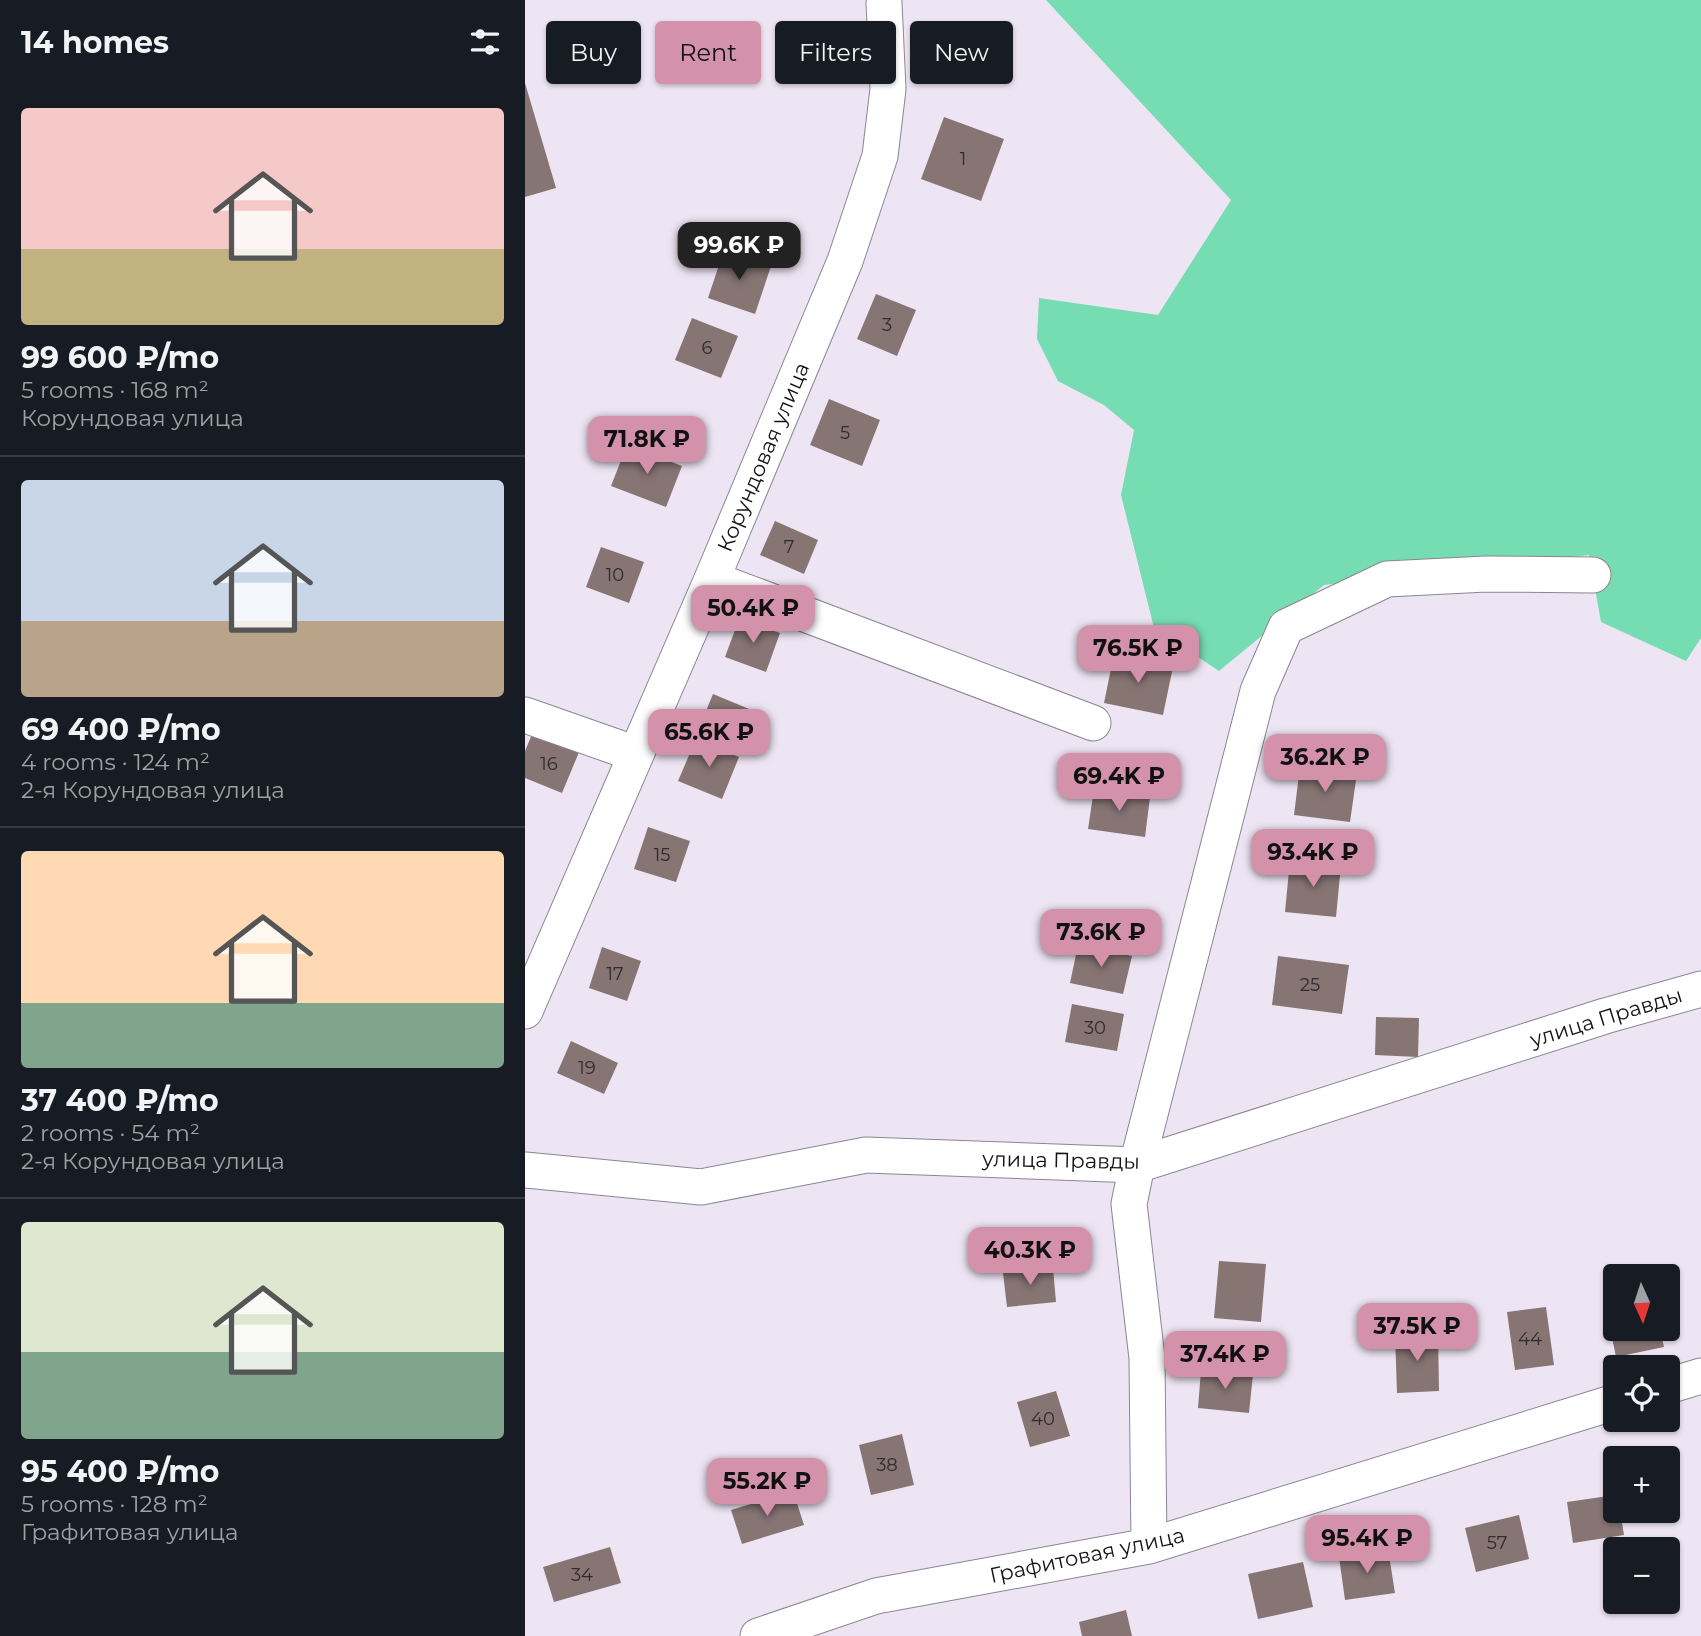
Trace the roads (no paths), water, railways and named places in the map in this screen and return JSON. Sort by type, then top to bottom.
[{"type":"street","name":"Корундовая улица","points":[[525,1011],[712,579],[845,261],[880,156],[888,89],[884,3]]},
{"type":"street","points":[[1149,1546],[1147,1358],[1129,1204],[1258,691],[1286,627],[1387,579],[1486,574],[1593,575]]},
{"type":"street","points":[[712,579],[1093,723]]},
{"type":"street","points":[[525,715],[636,754]]},
{"type":"street","name":"улица Правды","points":[[527,1168],[701,1187],[866,1155],[1137,1166],[1592,1020],[1701,989]]},
{"type":"street","points":[[1680,1382],[1701,1376]]},
{"type":"street","name":"Графитовая улица","points":[[758,1636],[876,1596],[1149,1546],[1603,1406]]}]
